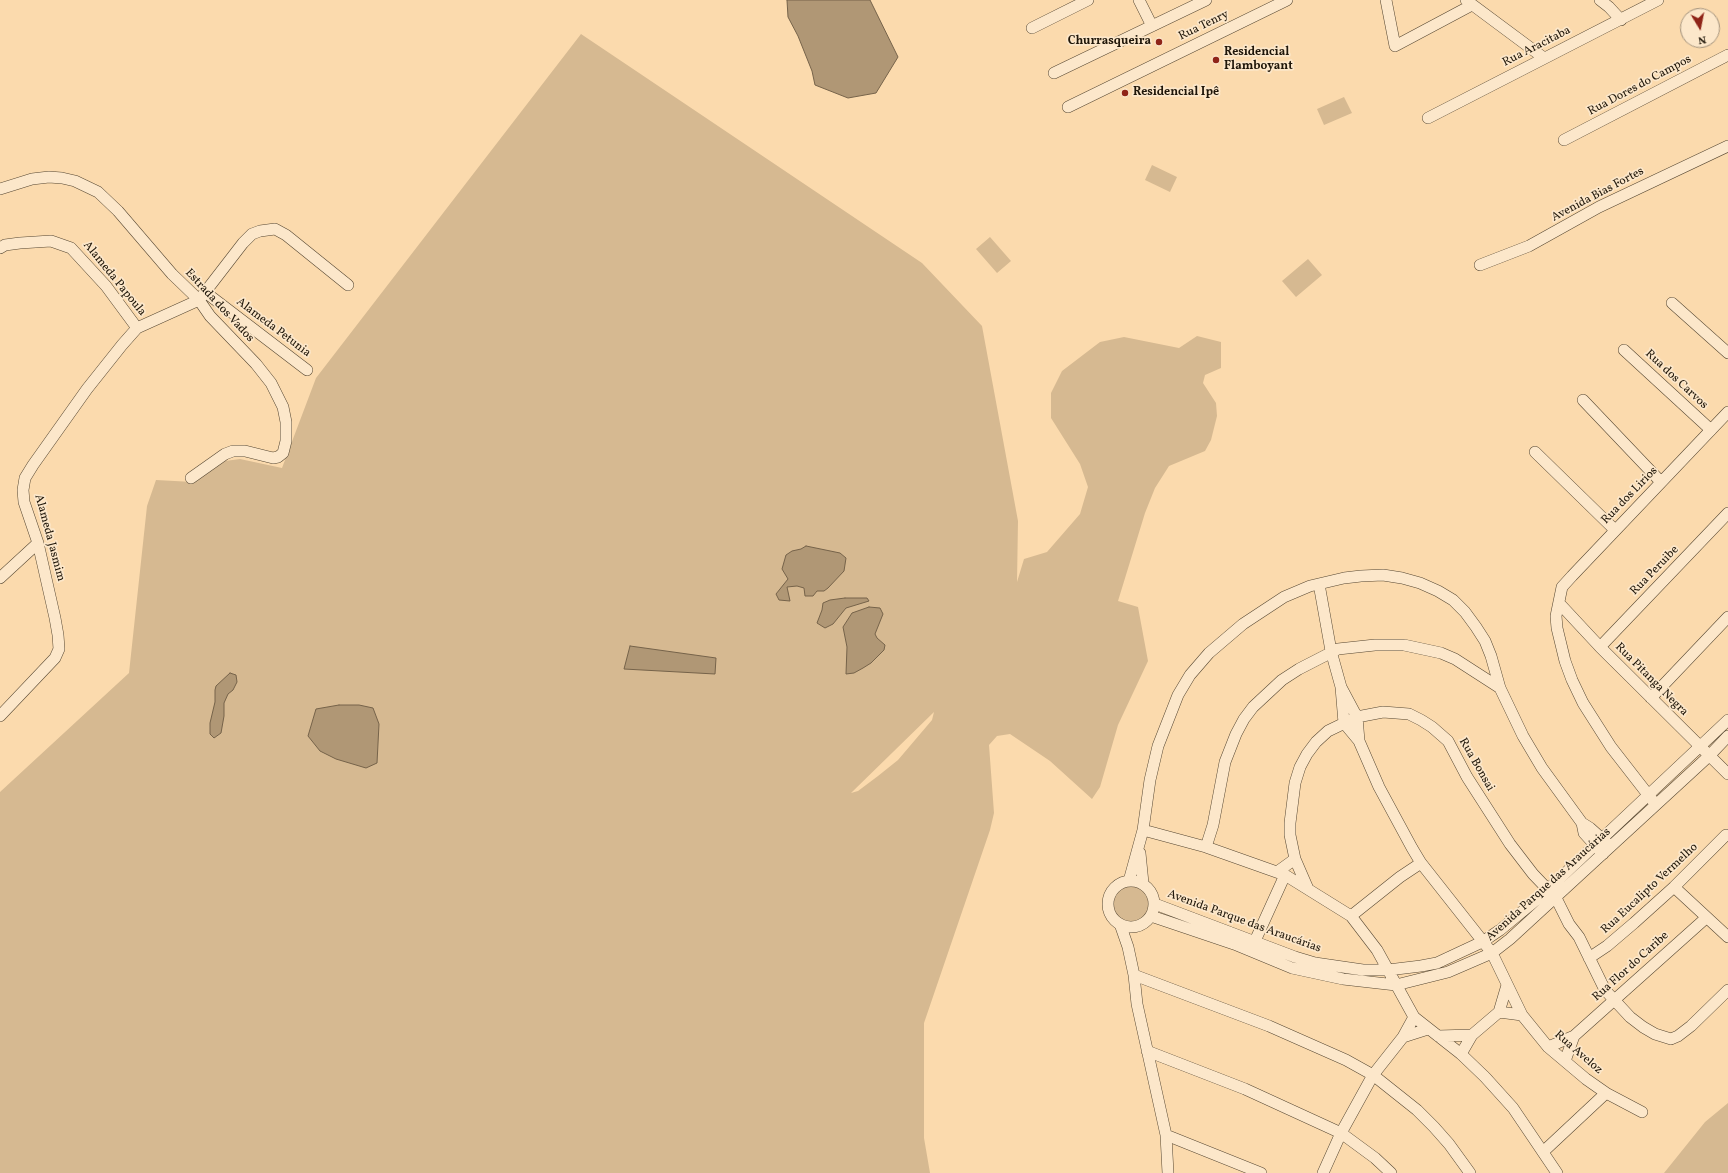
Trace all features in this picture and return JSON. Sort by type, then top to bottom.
[{"type":"street","points":[[1032,28],[1088,0]]},
{"type":"street","points":[[1139,0],[1152,26]]},
{"type":"street","points":[[1054,73],[1206,0]]},
{"type":"street","name":"Rua Tenry","points":[[1068,107],[1287,0]]},
{"type":"street","points":[[1386,0],[1395,46],[1469,3],[1544,58]]},
{"type":"street","points":[[1600,0],[1610,7],[1621,20]]},
{"type":"street","name":"Rua Aracitaba","points":[[1428,118],[1658,0]]},
{"type":"street","name":"Rua Dores do Campos","points":[[1564,140],[1728,55]]},
{"type":"street","name":"Avenida Bias Fortes","points":[[1480,265],[1529,246],[1599,207],[1728,146]]},
{"type":"street","name":"Estrada dos Vados","points":[[0,189],[32,179],[49,177],[62,178],[86,186],[107,200],[172,274],[202,296],[210,316],[256,364],[271,383],[283,407],[286,422],[286,441],[283,453],[278,457],[268,458],[245,451],[233,451],[225,454],[191,478]]},
{"type":"street","points":[[202,296],[243,243],[252,234],[268,229],[274,229],[286,235],[348,285]]},
{"type":"street","name":"Alameda Papoula","points":[[0,248],[6,245],[45,241],[62,244],[71,248],[106,286],[137,328]]},
{"type":"street","name":"Alameda Jasmim","points":[[0,716],[55,658],[59,649],[55,618],[38,543],[24,502],[23,490],[25,478],[87,389],[137,328],[202,296]]},
{"type":"street","name":"Alameda Petunia","points":[[202,296],[307,370]]},
{"type":"street","points":[[1672,303],[1728,353]]},
{"type":"street","name":"Rua dos Carvos","points":[[1624,350],[1711,430]]},
{"type":"street","points":[[1583,400],[1661,482]]},
{"type":"street","name":"Rua dos Lirios","points":[[1657,805],[1602,734],[1583,703],[1565,661],[1557,628],[1556,616],[1562,587],[1728,412]]},
{"type":"street","points":[[1535,452],[1615,530]]},
{"type":"street","name":"Rua Peruibe","points":[[1600,647],[1728,513]]},
{"type":"street","points":[[0,578],[38,543]]},
{"type":"street","points":[[1129,881],[1143,830],[1150,780],[1158,746],[1178,695],[1190,675],[1209,653],[1242,624],[1284,596],[1319,584],[1344,578],[1383,575],[1420,583],[1438,591],[1453,600],[1476,627],[1491,656],[1500,688],[1523,736],[1542,768],[1582,823],[1584,832],[1603,846]]},
{"type":"street","points":[[1319,584],[1331,652],[1341,687],[1344,723],[1359,741]]},
{"type":"street","name":"Rua Pitanga Negra","points":[[1559,603],[1600,647],[1700,748],[1728,774]]},
{"type":"street","points":[[1651,698],[1728,617]]},
{"type":"street","points":[[1206,847],[1213,825],[1225,762],[1244,719],[1253,707],[1282,680],[1299,669],[1338,649],[1397,644],[1441,653],[1500,688]]},
{"type":"street","points":[[1341,687],[1357,717],[1359,741]]},
{"type":"street","name":"Rua Bonsai","points":[[1308,889],[1295,859],[1291,841],[1290,823],[1292,802],[1300,767],[1316,742],[1328,731],[1357,717],[1383,712],[1409,714],[1421,720],[1440,734],[1450,746],[1485,806],[1545,892]]},
{"type":"street","name":"Avenida Parque das Araucárias","points":[[1144,884],[1150,888],[1155,904],[1151,916],[1234,944],[1292,968],[1343,979],[1396,985],[1448,972],[1492,953],[1548,906],[1649,796],[1728,720]]},
{"type":"street","name":"Avenida Parque das Araucárias","points":[[1155,904],[1295,957],[1315,963],[1356,969],[1388,970],[1437,963],[1482,942],[1500,930],[1545,892],[1657,805],[1728,736]]},
{"type":"street","name":"Rua Aveloz","points":[[1359,741],[1379,787],[1421,863],[1492,953],[1522,1015],[1548,1047],[1564,1061],[1606,1093],[1642,1112]]},
{"type":"street","points":[[1143,830],[1206,847],[1281,874],[1351,916],[1370,940],[1414,1017],[1461,1054],[1485,1077],[1513,1108],[1558,1173]]},
{"type":"street","name":"Rua Eucalipto Vermelho","points":[[1589,958],[1607,946],[1674,887],[1726,835]]},
{"type":"street","points":[[1139,848],[1144,884],[1129,881],[1122,882],[1111,892],[1108,899],[1108,906],[1110,914],[1114,920],[1128,927],[1145,923],[1151,916]]},
{"type":"street","points":[[1255,941],[1281,874],[1295,859]]},
{"type":"street","points":[[1351,916],[1400,877],[1421,863]]},
{"type":"street","points":[[1674,887],[1728,937]]},
{"type":"street","points":[[1545,892],[1556,898],[1569,924],[1579,937],[1605,990],[1613,1000],[1643,1027],[1664,1038],[1671,1039],[1678,1036],[1691,1026],[1728,990]]},
{"type":"street","points":[[1545,892],[1548,906],[1569,924]]},
{"type":"street","name":"Rua Flor do Caribe","points":[[1574,1036],[1706,918]]},
{"type":"street","points":[[1120,924],[1128,947],[1134,975],[1137,1004],[1166,1135],[1168,1173]]},
{"type":"street","points":[[1128,947],[1137,926]]},
{"type":"street","points":[[1134,975],[1269,1026],[1346,1060],[1373,1075],[1416,1110],[1434,1127],[1449,1144],[1470,1173]]},
{"type":"street","points":[[1461,1054],[1472,1035],[1499,1012],[1507,985]]},
{"type":"street","points":[[1499,1012],[1522,1015]]},
{"type":"street","points":[[1323,1173],[1340,1133],[1373,1075],[1403,1037],[1414,1017]]},
{"type":"street","points":[[1403,1037],[1428,1029]]},
{"type":"street","points":[[1438,1036],[1472,1035]]},
{"type":"street","points":[[1548,1047],[1574,1036]]},
{"type":"street","points":[[1564,1061],[1574,1036]]},
{"type":"street","points":[[1147,1050],[1245,1089],[1340,1133],[1375,1158],[1390,1173]]},
{"type":"street","points":[[1544,1151],[1606,1093]]},
{"type":"street","points":[[1166,1135],[1245,1170],[1261,1173]]},
{"type":"shaded area","points":[[787,0],[870,0],[898,57],[876,93],[848,98],[815,85],[812,71],[798,36],[788,17]]},
{"type":"shaded area","points":[[581,34],[922,263],[982,326],[1018,521],[1017,582],[1024,559],[1047,552],[1080,514],[1088,487],[1080,464],[1051,418],[1051,393],[1062,371],[1100,342],[1124,337],[1179,348],[1197,336],[1221,342],[1221,368],[1205,375],[1203,383],[1216,403],[1217,416],[1211,440],[1205,451],[1169,466],[1155,488],[1145,513],[1118,601],[1138,607],[1148,661],[1118,725],[1100,787],[1092,799],[1050,761],[1010,734],[997,736],[989,745],[994,813],[990,830],[924,1023],[924,1138],[930,1173],[0,1173],[0,792],[129,673],[147,506],[156,480],[193,482],[225,461],[240,459],[282,468],[316,378]],"holes":[[[934,712],[932,720],[898,760],[858,791],[851,793]]]},
{"type":"shaded area","points":[[1344,97],[1352,113],[1324,125],[1317,109]]},
{"type":"shaded area","points":[[1152,165],[1177,177],[1170,192],[1145,180]]},
{"type":"shaded area","points":[[990,237],[1011,261],[997,273],[976,249]]},
{"type":"shaded area","points":[[1308,259],[1322,275],[1296,297],[1282,281]]},
{"type":"shaded area","points":[[806,546],[840,553],[846,558],[844,571],[828,588],[824,591],[817,591],[813,596],[805,596],[804,588],[797,586],[787,587],[790,601],[779,600],[776,594],[788,579],[782,569],[786,555]]},
{"type":"shaded area","points":[[867,598],[869,601],[846,608],[833,624],[825,628],[817,623],[823,603],[830,600]]},
{"type":"shaded area","points":[[869,607],[880,608],[883,614],[875,634],[877,638],[885,645],[884,650],[871,663],[854,673],[846,674],[847,647],[843,627],[852,613]]},
{"type":"shaded area","points":[[630,646],[716,658],[715,674],[624,669]]},
{"type":"shaded area","points":[[230,673],[236,675],[237,682],[233,690],[228,694],[224,703],[224,716],[221,733],[214,738],[210,734],[210,723],[215,702],[215,690],[216,686]]},
{"type":"shaded area","points":[[339,705],[359,705],[373,708],[379,724],[377,763],[366,768],[336,759],[320,751],[308,736],[316,709]]},
{"type":"shaded area","points":[[1127,885],[1135,885],[1145,890],[1149,897],[1149,911],[1145,918],[1135,923],[1127,923],[1117,918],[1115,915],[1112,908],[1112,900],[1117,890],[1120,888]]},
{"type":"shaded area","points":[[1728,1103],[1728,1173],[1664,1173],[1705,1122]]},
{"type":"place","name":"Churrasqueira","points":[[1159,42]]},
{"type":"place","name":"Residencial Flamboyant","points":[[1216,60]]},
{"type":"place","name":"Residencial Ipê","points":[[1125,93]]}]
